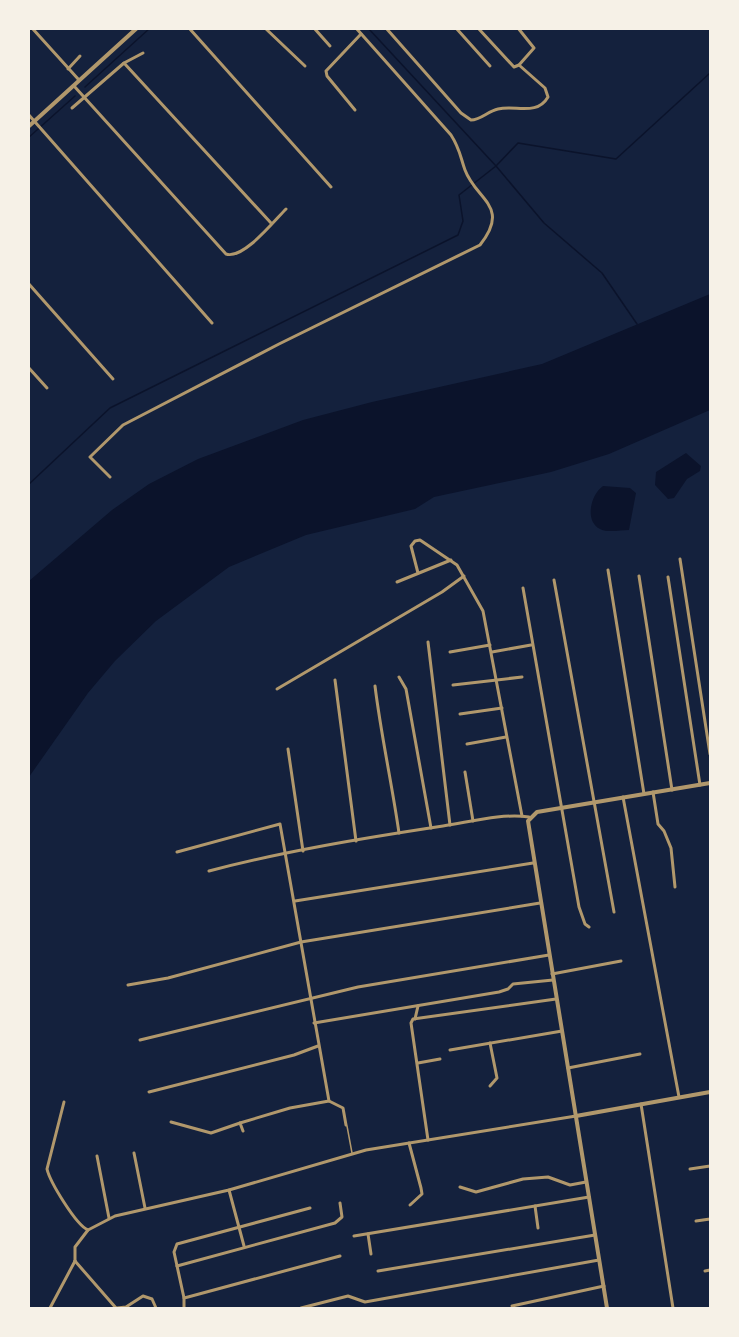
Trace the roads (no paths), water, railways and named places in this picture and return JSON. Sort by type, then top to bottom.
[{"type":"street","points":[[32,28],[79,81]]},
{"type":"street","points":[[28,127],[37,123],[137,28]]},
{"type":"street","points":[[189,28],[331,187]]},
{"type":"street","points":[[266,28],[305,66]]},
{"type":"street","points":[[314,28],[330,46]]},
{"type":"street","points":[[110,477],[90,457],[99,445],[123,425],[279,344],[480,245],[492,226],[491,208],[469,177],[461,151],[451,135],[356,28]]},
{"type":"street","points":[[386,28],[461,113],[471,120],[500,109],[532,109],[544,104],[548,97],[545,88],[519,65]]},
{"type":"street","points":[[456,28],[490,66]]},
{"type":"street","points":[[478,28],[514,67],[519,65],[534,48],[518,28]]},
{"type":"street","points":[[355,110],[327,76],[326,71],[362,34]]},
{"type":"street","points":[[72,108],[124,63],[142,53]]},
{"type":"street","points":[[68,69],[80,56]]},
{"type":"street","points":[[124,63],[272,224]]},
{"type":"street","points":[[74,86],[226,254],[239,254],[286,209]]},
{"type":"street","points":[[28,114],[212,323]]},
{"type":"street","points":[[28,284],[113,379]]},
{"type":"street","points":[[28,367],[47,388]]},
{"type":"street","points":[[418,573],[411,546],[415,541],[423,540],[451,560],[468,581],[483,611],[522,816]]},
{"type":"street","points":[[397,582],[451,560]]},
{"type":"street","points":[[680,560],[711,754]]},
{"type":"street","points":[[608,570],[644,794]]},
{"type":"street","points":[[277,689],[442,592],[464,576]]},
{"type":"street","points":[[639,576],[672,790]]},
{"type":"street","points":[[668,577],[700,785]]},
{"type":"street","points":[[554,580],[596,802],[614,912]]},
{"type":"street","points":[[523,588],[579,907],[585,924],[589,927]]},
{"type":"street","points":[[428,642],[450,825]]},
{"type":"street","points":[[450,652],[490,645]]},
{"type":"street","points":[[492,652],[532,645]]},
{"type":"street","points":[[453,686],[522,676]]},
{"type":"street","points":[[399,677],[406,689],[431,828]]},
{"type":"street","points":[[335,681],[356,840]]},
{"type":"street","points":[[375,686],[381,734],[399,833]]},
{"type":"street","points":[[460,714],[502,708]]},
{"type":"street","points":[[467,744],[506,737]]},
{"type":"street","points":[[288,749],[303,851]]},
{"type":"street","points":[[465,772],[473,821]]},
{"type":"street","points":[[209,871],[356,840],[473,821],[529,817],[537,812],[711,783]]},
{"type":"street","points":[[653,792],[658,824],[664,831],[671,848],[675,887]]},
{"type":"street","points":[[623,797],[680,1097]]},
{"type":"street","points":[[529,817],[527,827],[607,1308]]},
{"type":"street","points":[[177,852],[280,824],[329,1101]]},
{"type":"street","points":[[295,902],[533,863]]},
{"type":"street","points":[[128,985],[168,978],[301,942],[540,903]]},
{"type":"street","points":[[140,1040],[310,997],[549,955]]},
{"type":"street","points":[[552,974],[621,961]]},
{"type":"street","points":[[314,1023],[504,991],[513,984],[553,980]]},
{"type":"street","points":[[415,1019],[556,999]]},
{"type":"street","points":[[418,1006],[415,1019],[411,1023],[428,1140]]},
{"type":"street","points":[[450,1050],[562,1031]]},
{"type":"street","points":[[490,1043],[497,1078],[495,1084],[490,1086]]},
{"type":"street","points":[[149,1092],[259,1065],[319,1046]]},
{"type":"street","points":[[568,1068],[640,1054]]},
{"type":"street","points":[[418,1063],[440,1059]]},
{"type":"street","points":[[50,1308],[75,1261],[75,1247],[88,1230],[109,1218],[230,1190],[353,1154],[711,1092]]},
{"type":"street","points":[[171,1122],[211,1133],[290,1108],[329,1101],[343,1108],[346,1125]]},
{"type":"street","points":[[64,1102],[47,1168],[50,1178],[79,1224],[88,1230]]},
{"type":"street","points":[[641,1104],[673,1308]]},
{"type":"street","points":[[240,1123],[243,1131]]},
{"type":"street","points":[[409,1143],[422,1188],[422,1194],[410,1205]]},
{"type":"street","points":[[134,1153],[145,1208]]},
{"type":"street","points":[[97,1156],[109,1218]]},
{"type":"street","points":[[690,1169],[711,1166]]},
{"type":"street","points":[[460,1187],[476,1192],[523,1179],[548,1177],[570,1185],[586,1182]]},
{"type":"street","points":[[230,1190],[244,1246]]},
{"type":"street","points":[[354,1236],[588,1197]]},
{"type":"street","points":[[177,1266],[338,1222],[342,1217],[340,1203]]},
{"type":"street","points":[[535,1206],[538,1228]]},
{"type":"street","points":[[184,1308],[174,1252],[177,1244],[310,1208]]},
{"type":"street","points":[[696,1221],[711,1219]]},
{"type":"street","points":[[368,1234],[371,1254]]},
{"type":"street","points":[[378,1271],[595,1235]]},
{"type":"street","points":[[184,1298],[340,1256]]},
{"type":"street","points":[[301,1308],[348,1296],[365,1302],[599,1260]]},
{"type":"street","points":[[75,1261],[117,1308],[126,1308],[143,1296],[148,1296],[156,1308]]},
{"type":"street","points":[[705,1271],[711,1270]]},
{"type":"street","points":[[512,1306],[604,1286]]},
{"type":"lane","points":[[346,1125],[353,1154]]},
{"type":"water","points":[[710,294],[710,410],[609,454],[551,472],[434,497],[415,509],[306,535],[229,567],[156,621],[115,661],[88,693],[29,777],[29,581],[112,510],[149,484],[198,459],[303,420],[542,364]]},
{"type":"water","points":[[686,453],[701,466],[700,471],[687,479],[674,498],[668,499],[655,485],[656,472]]},
{"type":"water","points":[[603,486],[630,488],[636,493],[629,530],[606,531],[600,529],[592,520],[593,501]]},
{"type":"waterway","points":[[85,87],[150,28]]},
{"type":"waterway","points":[[368,28],[496,166],[544,223],[602,273],[637,324]]},
{"type":"waterway","points":[[28,485],[110,408],[458,235],[463,221],[459,195],[496,166],[518,143],[616,159],[710,73]]},
{"type":"waterway","points":[[28,138],[75,96]]}]
